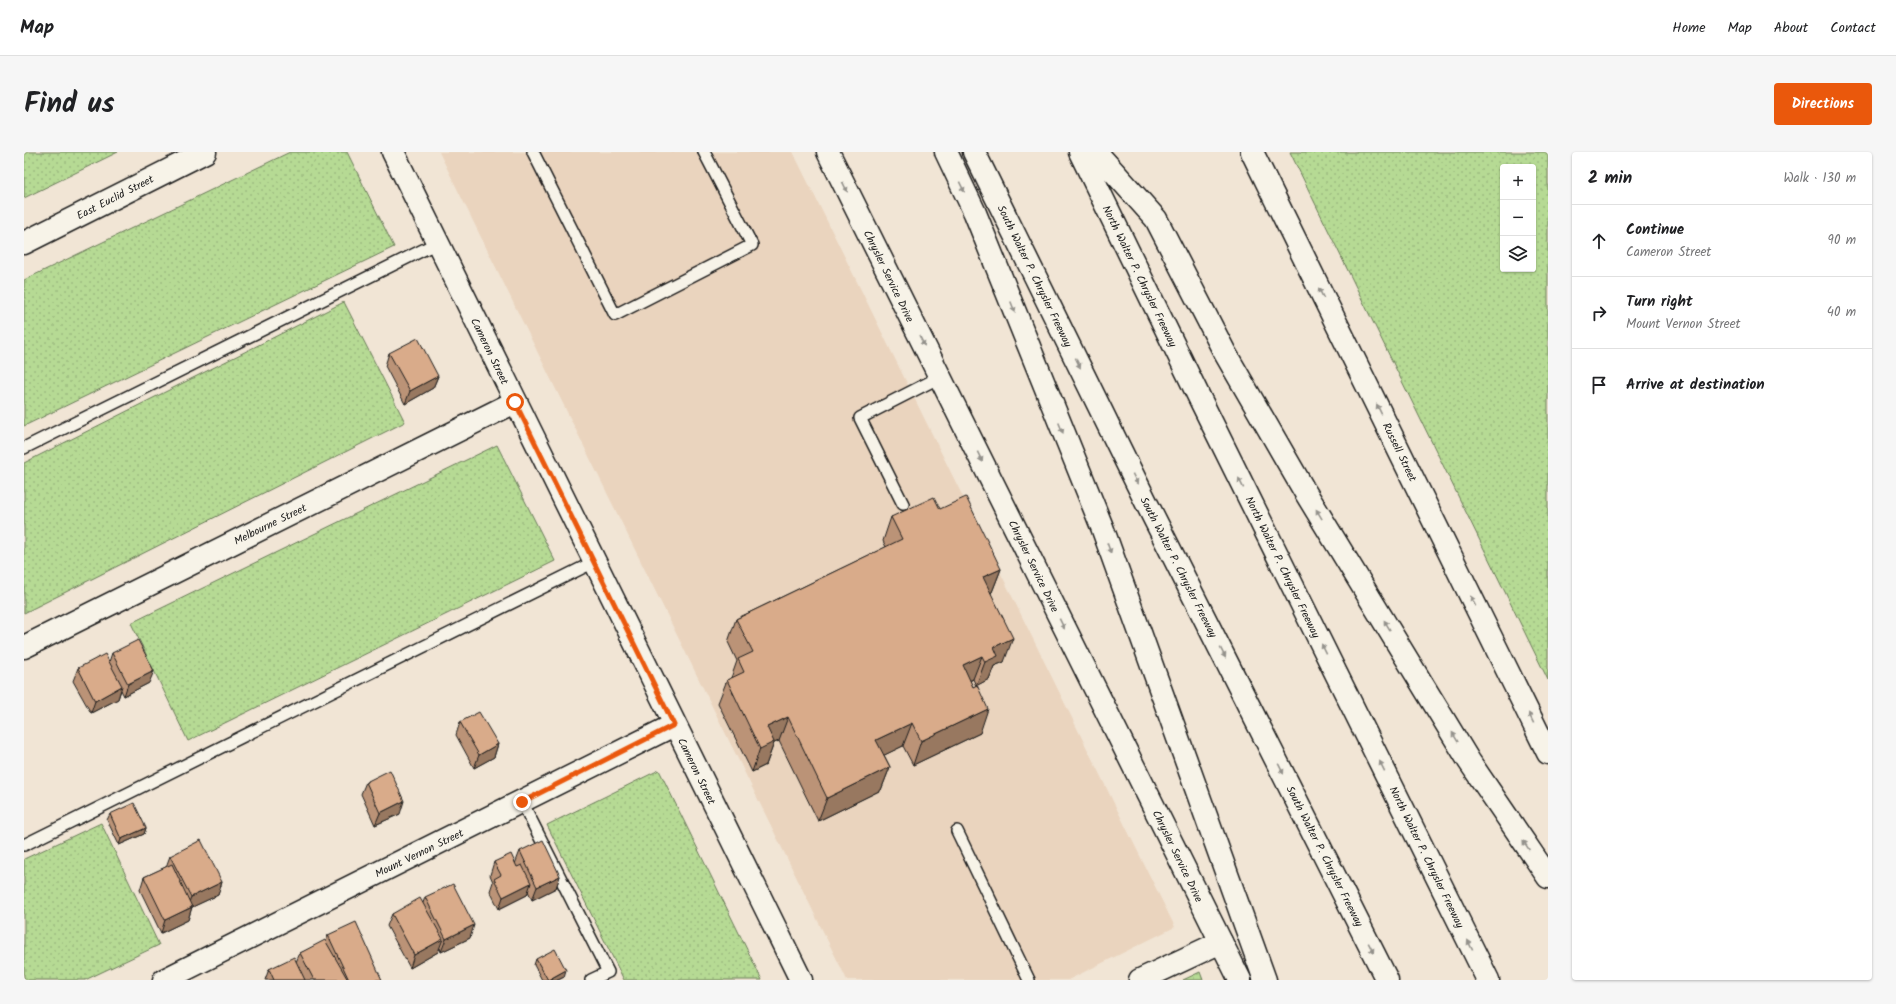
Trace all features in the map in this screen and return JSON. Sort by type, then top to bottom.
[{"type":"main road","name":"East Euclid Street","points":[[24,243],[205,152]]},
{"type":"main road","name":"Cameron Street","points":[[393,152],[674,725],[801,980]]},
{"type":"main road","name":"Chrysler Service Drive","points":[[828,152],[1240,980]]},
{"type":"main road","points":[[946,152],[975,213],[1102,527],[1265,980]]},
{"type":"main road","name":"South Walter P. Chrysler Freeway","points":[[974,152],[1148,506],[1387,980]]},
{"type":"main road","name":"North Walter P. Chrysler Freeway","points":[[1080,152],[1204,408],[1488,980]]},
{"type":"main road","points":[[1096,152],[1156,219],[1225,353],[1304,490],[1469,761],[1548,877]]},
{"type":"main road","name":"Russell Street","points":[[1252,152],[1548,753]]},
{"type":"main road","name":"Melbourne Street","points":[[24,646],[515,402]]},
{"type":"main road","name":"Mount Vernon Street","points":[[164,980],[674,725]]},
{"type":"main road","points":[[1140,980],[1221,942]]},
{"type":"lane","points":[[533,152],[615,315],[752,245],[704,152]]},
{"type":"lane","points":[[24,448],[437,243]]},
{"type":"lane","points":[[903,504],[860,418],[940,378]]},
{"type":"lane","points":[[24,845],[594,562]]},
{"type":"lane","points":[[522,802],[608,972],[591,980]]},
{"type":"lane","points":[[957,831],[1029,980]]},
{"type":"shaded area","points":[[439,152],[793,152],[1175,927],[1068,980],[847,980]]},
{"type":"green space","points":[[24,152],[118,152],[24,198]]},
{"type":"green space","points":[[290,152],[347,152],[394,247],[24,426],[24,280]]},
{"type":"green space","points":[[1290,152],[1548,152],[1548,680]]},
{"type":"green space","points":[[344,302],[405,422],[24,613],[24,463]]},
{"type":"green space","points":[[497,445],[555,561],[188,741],[131,623]]},
{"type":"green space","points":[[659,770],[762,980],[624,980],[547,825]]},
{"type":"green space","points":[[101,823],[159,945],[85,980],[24,980],[24,859]]},
{"type":"green space","points":[[1200,972],[1203,980],[1183,980]]},
{"type":"building","points":[[418,338],[438,376],[410,391],[389,353]]},
{"type":"building","points":[[934,497],[940,509],[966,497],[1001,569],[983,577],[1013,638],[994,647],[998,656],[985,662],[982,656],[963,665],[973,687],[977,685],[988,709],[921,741],[912,723],[876,740],[890,767],[827,798],[788,717],[767,727],[774,742],[760,749],[727,680],[744,672],[738,659],[753,652],[736,619],[902,539],[891,517]]},
{"type":"building","points":[[138,640],[154,671],[128,684],[112,653]]},
{"type":"building","points":[[105,654],[122,686],[95,701],[78,668]]},
{"type":"building","points":[[479,712],[498,744],[479,755],[460,722]]},
{"type":"building","points":[[390,770],[404,801],[380,813],[366,782]]},
{"type":"building","points":[[134,803],[146,828],[121,839],[110,814]]},
{"type":"building","points":[[201,840],[222,882],[191,897],[170,856]]},
{"type":"building","points":[[543,840],[560,876],[537,887],[520,851]]},
{"type":"building","points":[[511,854],[517,867],[522,865],[531,883],[503,897],[494,879],[501,875],[494,862]]},
{"type":"building","points":[[172,864],[192,907],[165,920],[144,877]]},
{"type":"building","points":[[453,884],[474,925],[446,939],[425,897]]},
{"type":"building","points":[[420,898],[443,939],[414,955],[392,914]]},
{"type":"building","points":[[356,922],[382,980],[349,980],[328,935]]},
{"type":"building","points":[[325,940],[348,980],[314,980],[300,953]]},
{"type":"building","points":[[555,949],[566,970],[548,980],[536,959]]},
{"type":"building","points":[[294,957],[305,980],[274,980],[269,969]]},
{"type":"route","points":[[515,402],[674,725],[522,802]]}]
